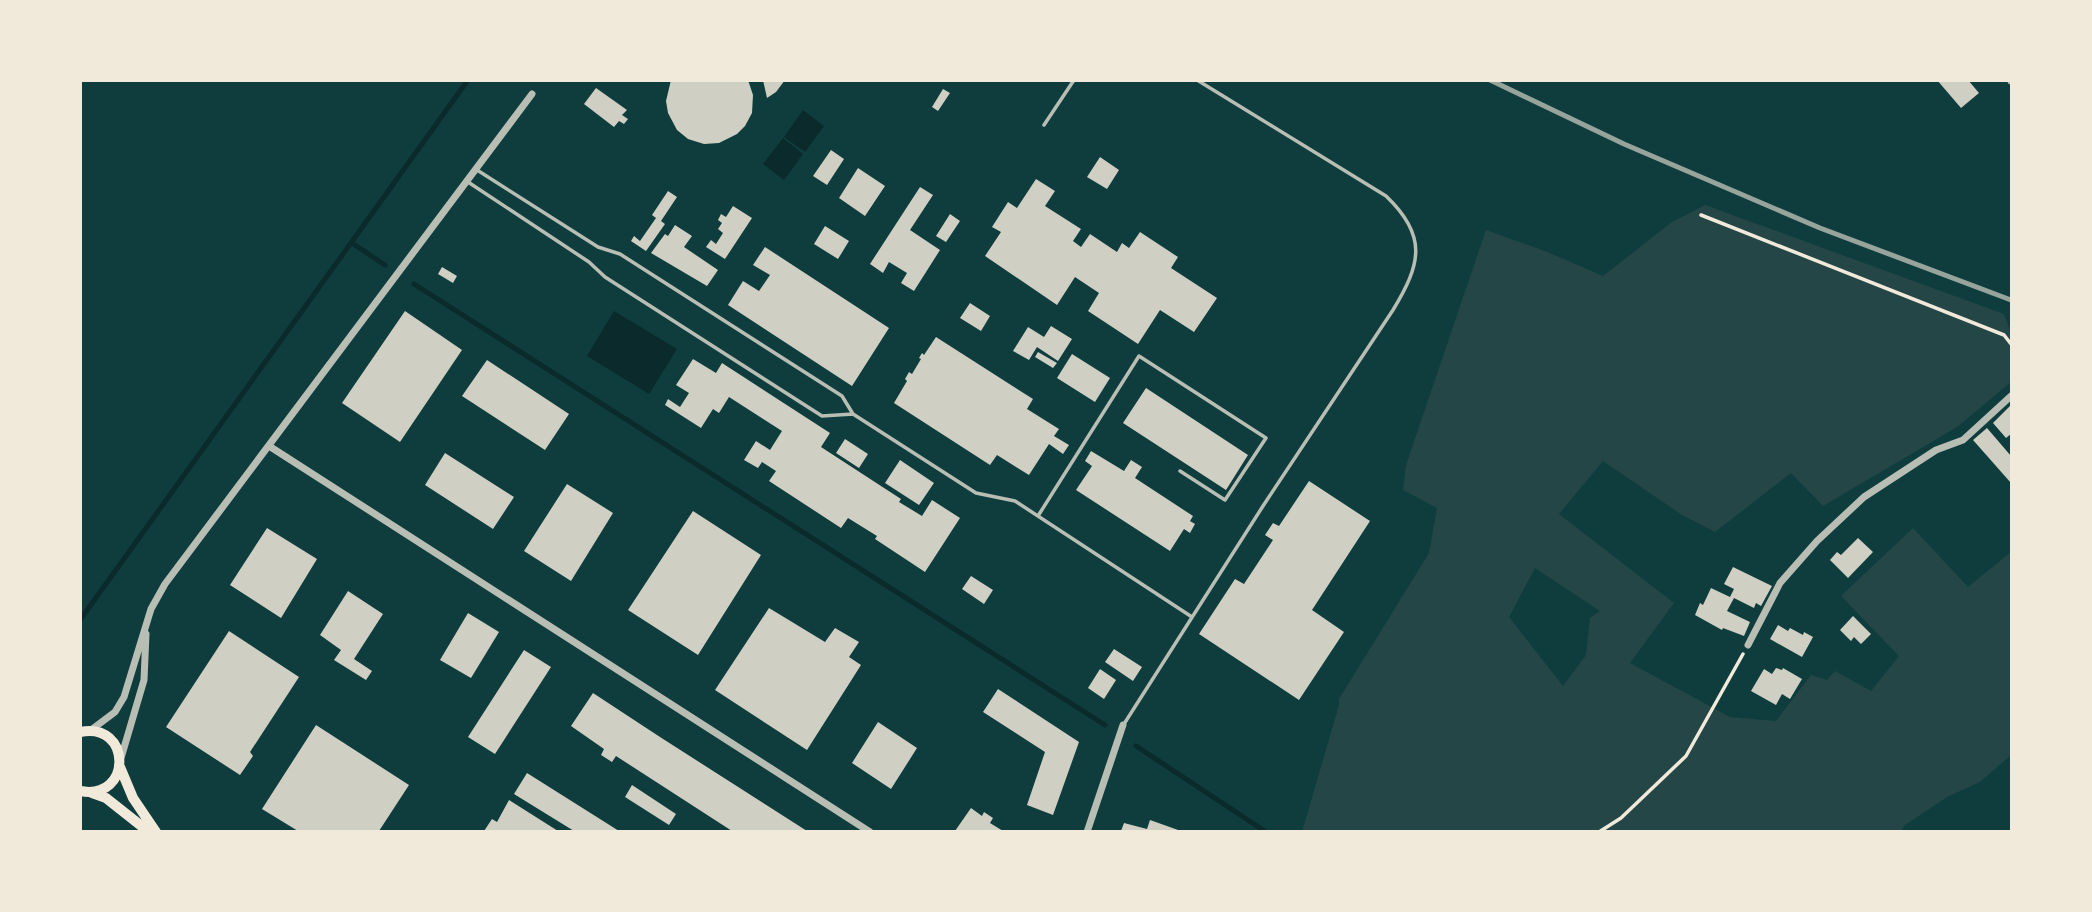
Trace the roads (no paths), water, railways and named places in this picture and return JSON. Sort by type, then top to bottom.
[{"type":"main road","points":[[85,731],[99,732],[107,736],[118,751],[133,798],[156,831]]},
{"type":"main road","points":[[85,792],[97,791],[112,782],[120,763]]},
{"type":"main road","points":[[85,792],[106,798],[149,831]]},
{"type":"street","points":[[85,731],[115,712],[124,697],[153,605],[165,584],[532,94]]},
{"type":"street","points":[[1748,646],[1780,583],[1817,541],[1864,497],[1936,450],[1963,440],[2011,396]]},
{"type":"street","points":[[270,446],[870,831]]},
{"type":"street","points":[[120,763],[144,680],[146,626]]},
{"type":"street","points":[[1087,831],[1123,725]]},
{"type":"lane","points":[[1044,124],[1074,80]]},
{"type":"lane","points":[[1123,725],[1393,310],[1415,268],[1414,237],[1408,222],[1399,208],[1386,196],[1197,80]]},
{"type":"lane","points":[[475,169],[598,247],[620,254],[842,396],[853,414],[976,493],[1015,501],[1192,617]]},
{"type":"lane","points":[[466,181],[589,262],[605,277],[822,416],[853,414]]},
{"type":"lane","points":[[1038,516],[1139,356],[1266,438],[1226,500],[1180,471]]},
{"type":"waterway","points":[[80,620],[468,80]]},
{"type":"waterway","points":[[352,243],[385,265]]},
{"type":"waterway","points":[[414,284],[1105,725]]},
{"type":"waterway","points":[[1136,746],[1266,832]]},
{"type":"railway","points":[[1490,80],[1624,144],[1820,228],[2011,300]]}]
